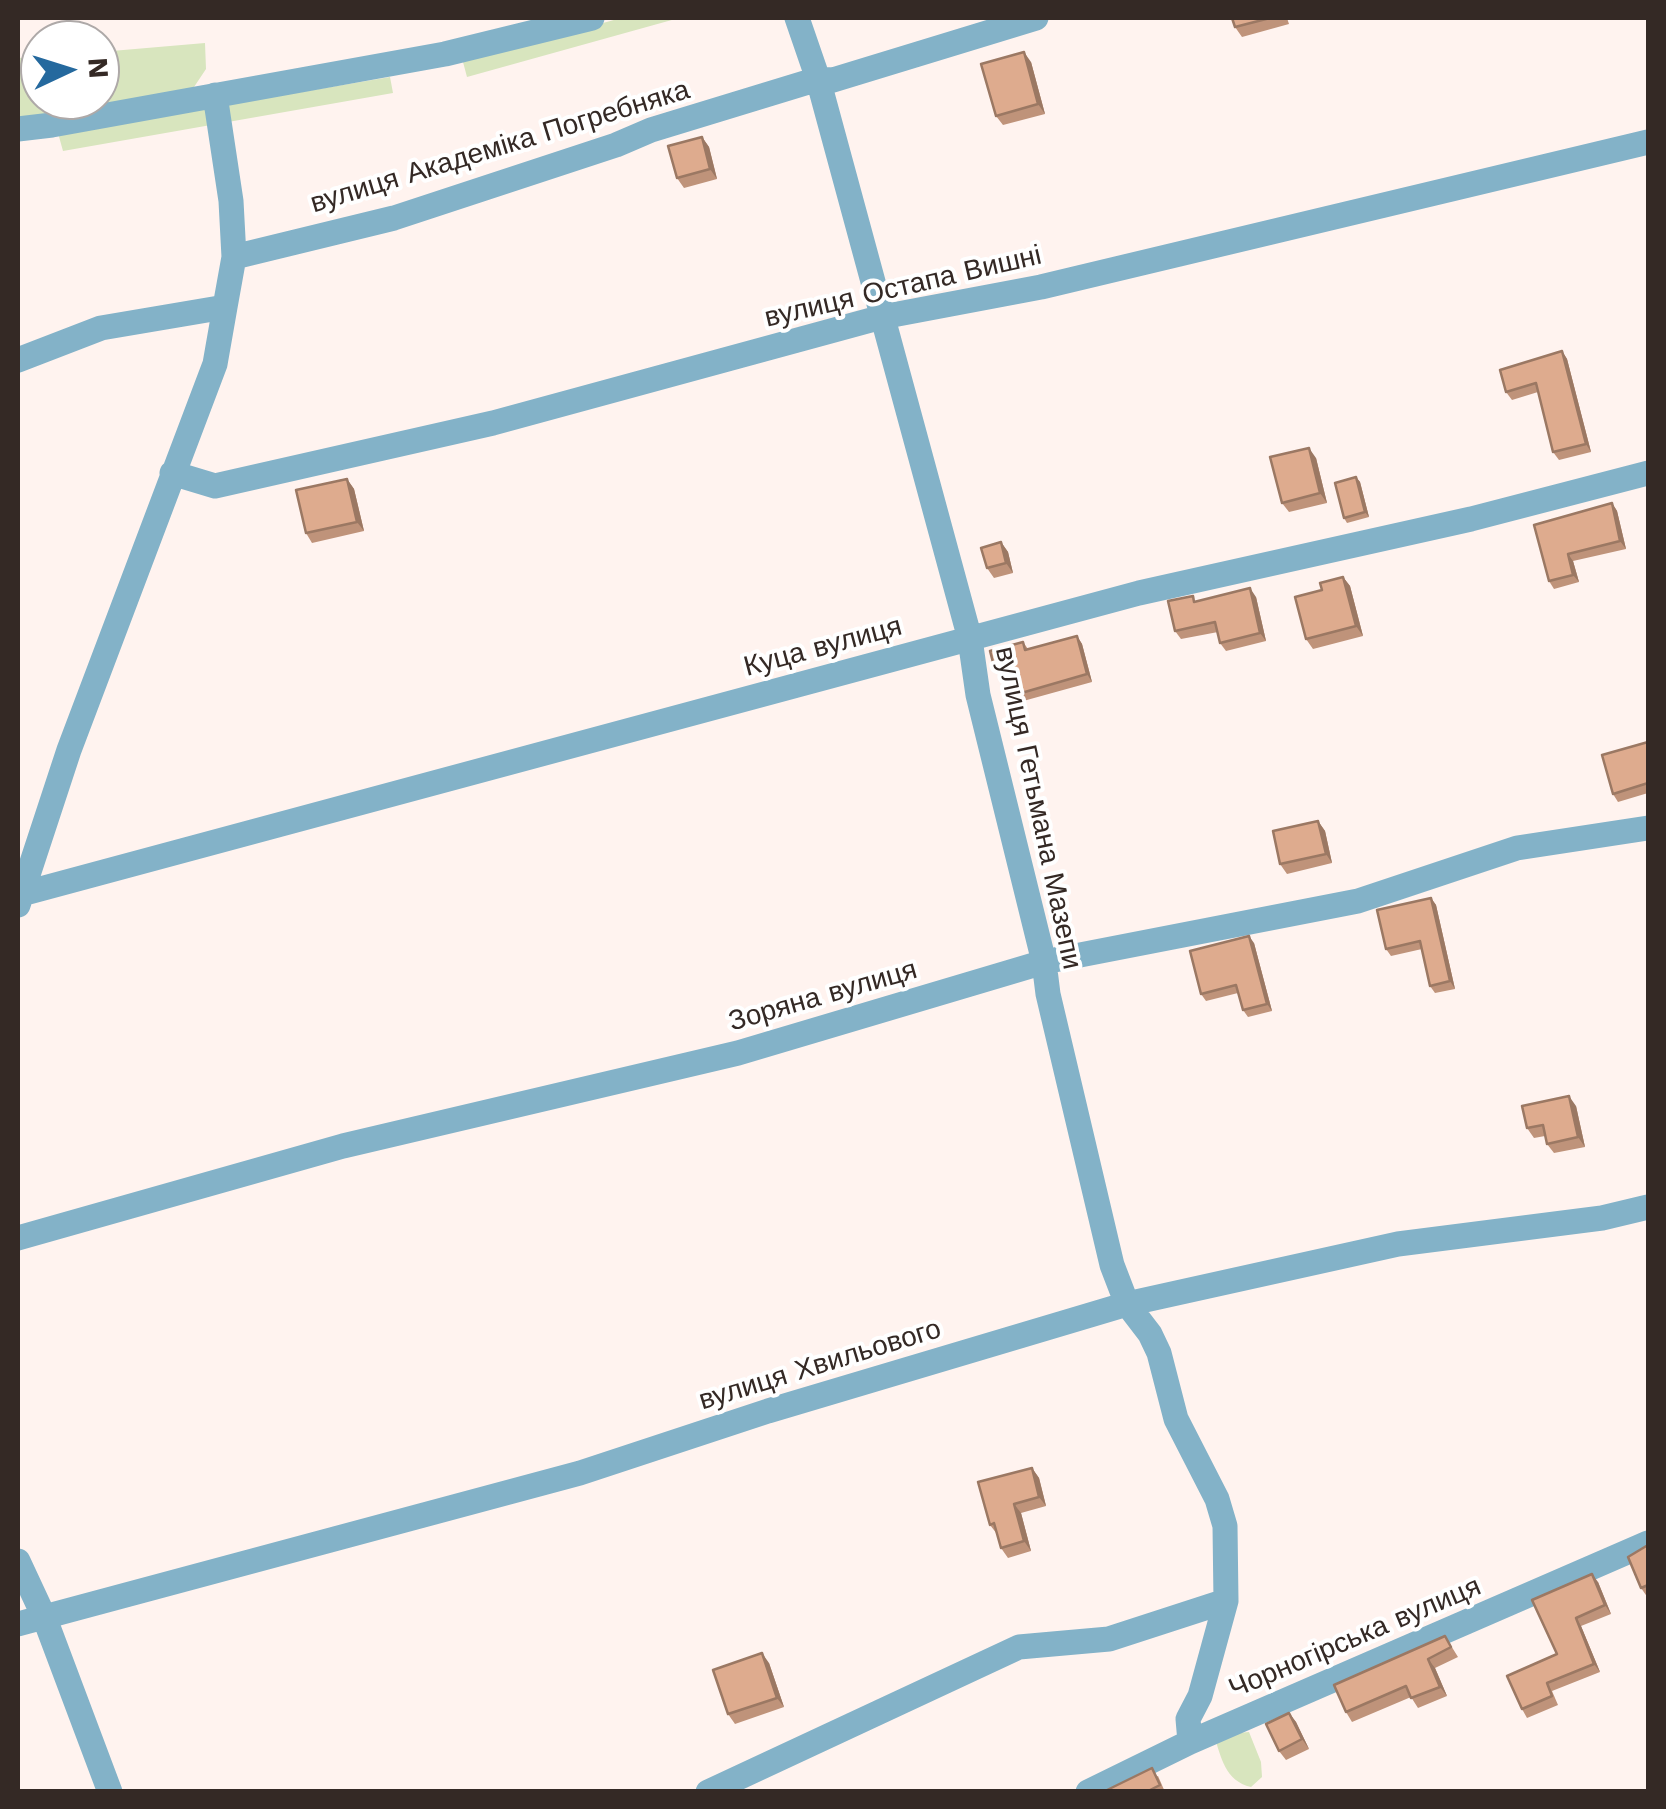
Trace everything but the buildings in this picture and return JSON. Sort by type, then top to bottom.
[{"type":"street","points":[[18,129],[445,54],[592,18]]},
{"type":"street","name":"вулиця Гетьмана Мазепи","points":[[798,18],[970,639],[978,695],[1044,962],[1048,994],[1112,1265],[1127,1304],[1150,1334],[1168,1382],[1176,1419],[1217,1499],[1225,1526],[1226,1602],[1200,1696],[1188,1719],[1190,1742]]},
{"type":"street","name":"вулиця Академіка Погребняка","points":[[234,258],[394,218],[616,146],[651,130],[1036,18]]},
{"type":"street","points":[[19,898],[69,750],[215,364],[234,258],[231,201],[214,95]]},
{"type":"street","name":"вулиця Остапа Вишні","points":[[172,473],[215,486],[234,482],[493,423],[882,317],[1041,287],[1648,142]]},
{"type":"street","points":[[18,360],[102,328],[225,307]]},
{"type":"street","name":"Куца вулиця","points":[[19,898],[1139,594],[1471,519],[1648,474]]},
{"type":"street","name":"Зоряна вулиця","points":[[18,1238],[343,1146],[738,1053],[1044,962],[1358,902],[1517,848],[1648,828]]},
{"type":"street","name":"вулиця Хвильового","points":[[18,1624],[580,1473],[768,1411],[1127,1304],[1398,1244],[1602,1218],[1648,1206]]},
{"type":"street","name":"Чорногірська вулиця","points":[[1088,1792],[1190,1742],[1648,1543]]},
{"type":"street","points":[[18,1561],[45,1619],[110,1792]]},
{"type":"street","points":[[708,1792],[1019,1647],[1109,1639],[1226,1602]]},
{"type":"green space","points":[[621,18],[679,18],[467,77],[463,62]]},
{"type":"green space","points":[[205,43],[206,69],[192,90],[120,102],[120,50]]},
{"type":"green space","points":[[18,58],[20,58],[18,118]]},
{"type":"green space","points":[[390,77],[393,93],[63,151],[58,133]]},
{"type":"green space","points":[[1249,1732],[1261,1762],[1262,1777],[1251,1787],[1230,1774],[1214,1735]]}]
